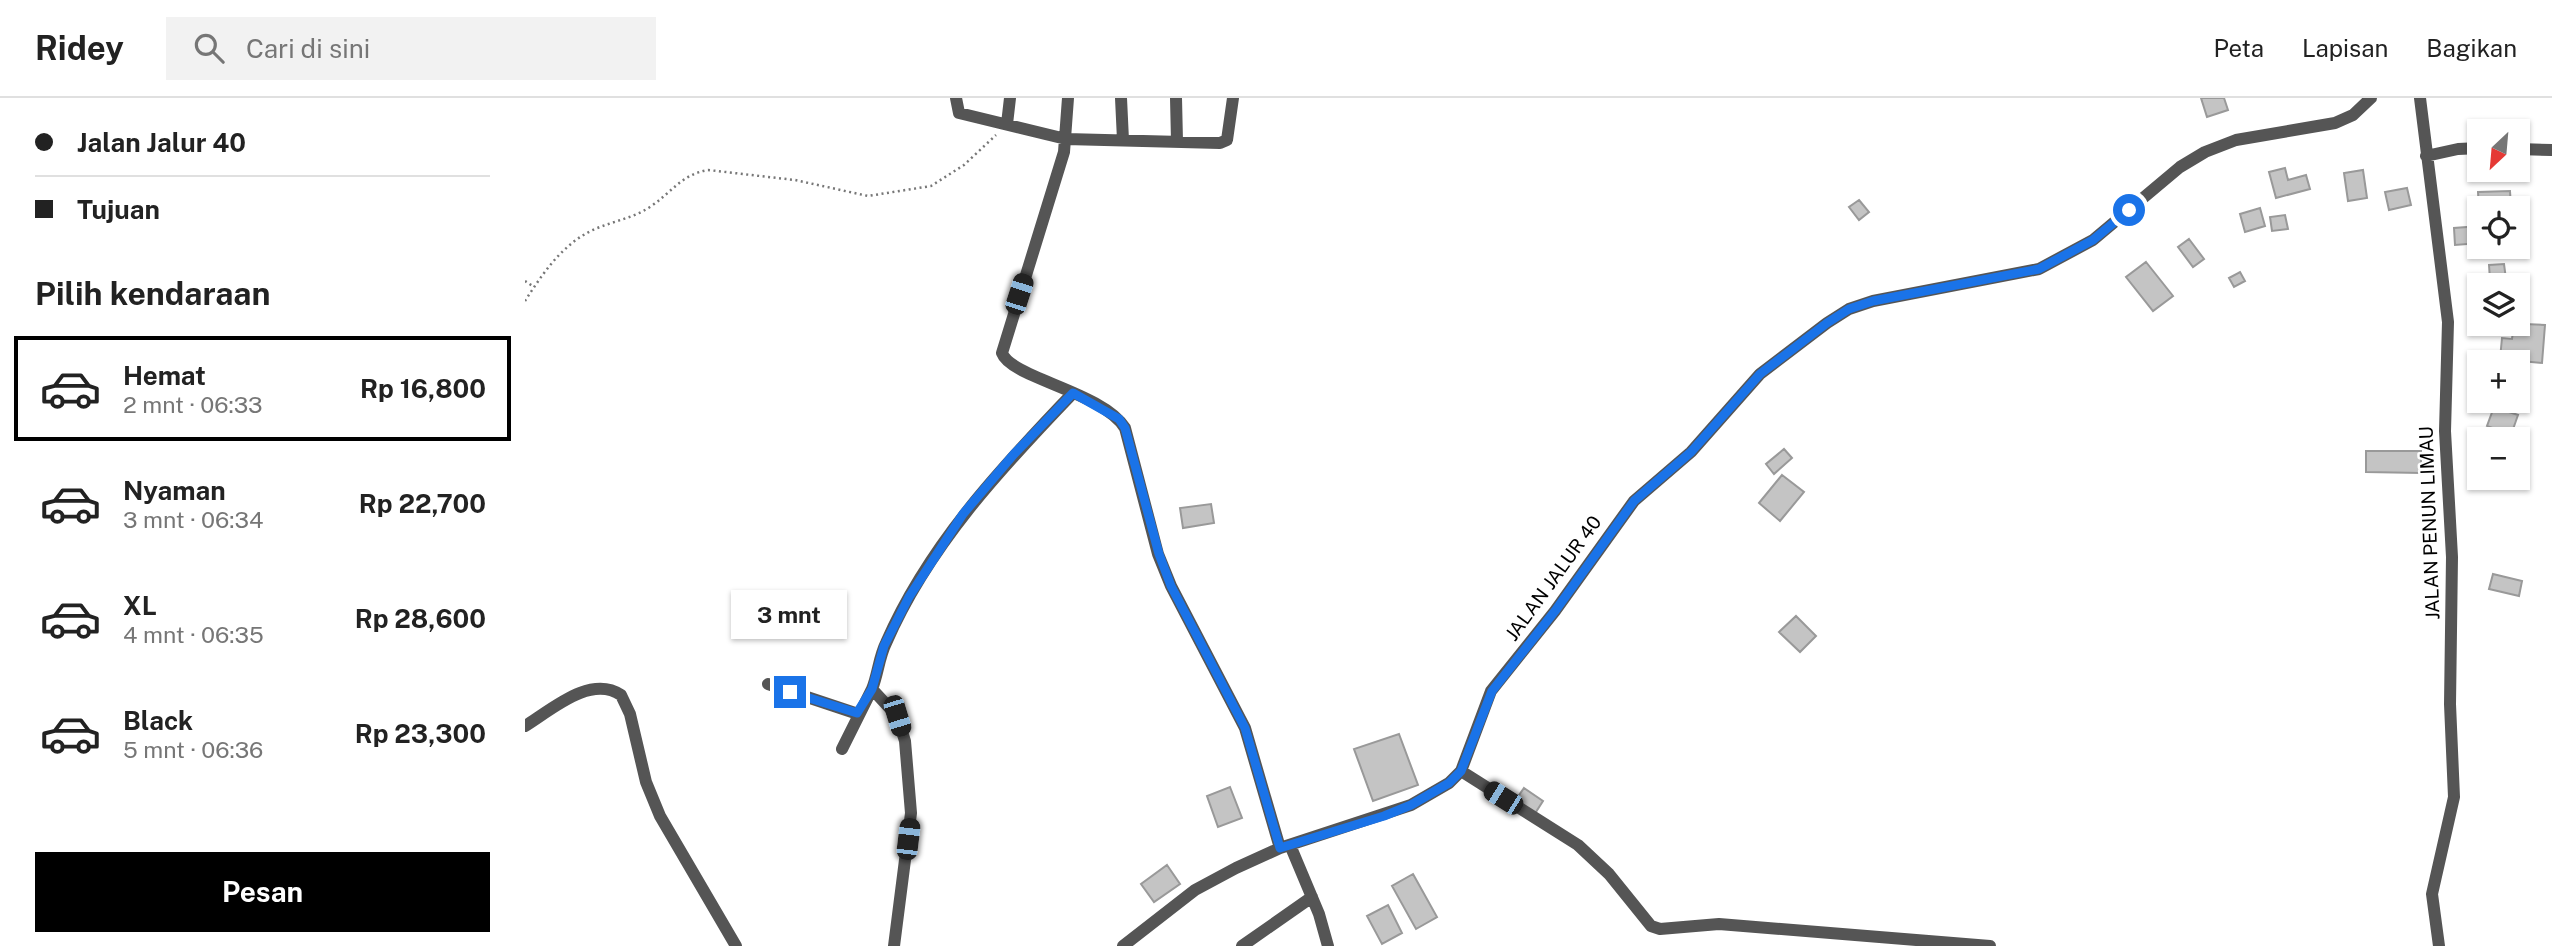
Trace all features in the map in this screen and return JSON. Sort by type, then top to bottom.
[{"type":"street","points":[[956,98],[959,113],[1066,139],[1220,143],[1227,140],[1231,134],[1233,98]]},
{"type":"street","points":[[1007,124],[1010,98]]},
{"type":"street","points":[[1068,98],[1066,139],[1002,353],[1004,360],[1014,368],[1073,393],[1119,419],[1125,428],[1159,554],[1171,586],[1245,728],[1285,847],[1312,897],[1328,946]]},
{"type":"street","points":[[1121,98],[1122,140]]},
{"type":"street","points":[[1176,98],[1177,141]]},
{"type":"street","name":"JALAN JALUR 40","points":[[1123,946],[1195,890],[1285,847],[1411,805],[1438,792],[1461,771],[1492,691],[1555,611],[1634,501],[1691,452],[1760,374],[1827,323],[1849,309],[1873,301],[2039,269],[2093,240],[2180,167],[2205,152],[2236,140],[2335,123],[2353,115],[2371,98]]},
{"type":"street","name":"JALAN PENUN LIMAU","points":[[2420,98],[2448,322],[2445,431],[2452,557],[2450,704],[2454,797],[2432,894],[2438,946]]},
{"type":"street","points":[[2426,156],[2467,149]]},
{"type":"street","points":[[2531,149],[2552,149]]},
{"type":"street","points":[[842,749],[857,713],[872,689],[884,646],[909,597],[963,514],[1014,454],[1073,393]]},
{"type":"street","points":[[768,684],[857,713]]},
{"type":"street","points":[[525,726],[578,694],[605,689],[621,695],[630,713],[646,782],[660,816],[736,946]]},
{"type":"street","points":[[872,689],[897,716],[901,729],[911,813],[894,946]]},
{"type":"street","points":[[1461,771],[1578,845],[1609,874],[1651,926],[1660,929],[1719,924],[1990,946]]},
{"type":"street","points":[[1242,946],[1312,897]]},
{"type":"path","points":[[525,301],[556,256],[576,240],[651,206],[687,175],[708,170],[795,180],[868,196],[907,191],[931,186],[947,178],[1007,124]]},
{"type":"path","points":[[525,281],[534,287]]},
{"type":"building","points":[[2201,98],[2224,98],[2228,110],[2207,117]]},
{"type":"building","points":[[2285,168],[2288,180],[2306,175],[2310,189],[2276,198],[2269,172]]},
{"type":"building","points":[[2363,170],[2367,198],[2348,201],[2344,173]]},
{"type":"building","points":[[2407,188],[2411,205],[2389,210],[2385,192]]},
{"type":"building","points":[[2510,191],[2510,196],[2478,196],[2478,192]]},
{"type":"building","points":[[1859,200],[1869,212],[1859,220],[1849,207]]},
{"type":"building","points":[[2260,208],[2265,226],[2245,232],[2240,214]]},
{"type":"building","points":[[2285,215],[2288,229],[2272,231],[2270,217]]},
{"type":"building","points":[[2467,227],[2467,244],[2455,245],[2454,228]]},
{"type":"building","points":[[2189,239],[2204,259],[2193,267],[2178,247]]},
{"type":"building","points":[[2146,262],[2173,296],[2153,311],[2126,277]]},
{"type":"building","points":[[2504,264],[2505,273],[2490,273],[2489,265]]},
{"type":"building","points":[[2240,272],[2245,281],[2234,287],[2229,278]]},
{"type":"building","points":[[2530,324],[2545,325],[2542,363],[2530,362],[2530,350],[2501,350],[2502,338],[2512,339],[2512,336],[2530,336]]},
{"type":"building","points":[[2492,413],[2518,415],[2514,427],[2487,426]]},
{"type":"building","points":[[1784,449],[1792,458],[1774,474],[1766,464]]},
{"type":"building","points":[[2366,451],[2421,451],[2421,473],[2366,472]]},
{"type":"building","points":[[1782,475],[1804,492],[1780,521],[1759,503]]},
{"type":"building","points":[[1211,504],[1214,523],[1183,528],[1180,508]]},
{"type":"building","points":[[2493,574],[2522,581],[2519,596],[2489,589]]},
{"type":"building","points":[[1796,616],[1816,636],[1800,652],[1779,632]]},
{"type":"building","points":[[1399,734],[1418,785],[1373,801],[1354,749]]},
{"type":"building","points":[[1230,787],[1242,818],[1218,827],[1207,796]]},
{"type":"building","points":[[1524,788],[1543,801],[1534,815],[1515,801]]},
{"type":"building","points":[[1167,865],[1180,884],[1154,902],[1141,884]]},
{"type":"building","points":[[1413,874],[1437,917],[1416,929],[1392,886]]},
{"type":"building","points":[[1388,905],[1402,933],[1382,944],[1367,916]]},
{"type":"route","points":[[790,692],[857,713],[872,689],[884,646],[909,597],[963,514],[1014,454],[1073,393],[1107,410],[1119,419],[1125,428],[1159,554],[1171,586],[1245,728],[1280,848],[1384,816],[1438,792],[1461,771],[1492,691],[1555,611],[1618,521],[1634,501],[1691,452],[1760,374],[1849,309],[1873,301],[1921,294],[2039,269],[2093,240],[2129,210]]}]
